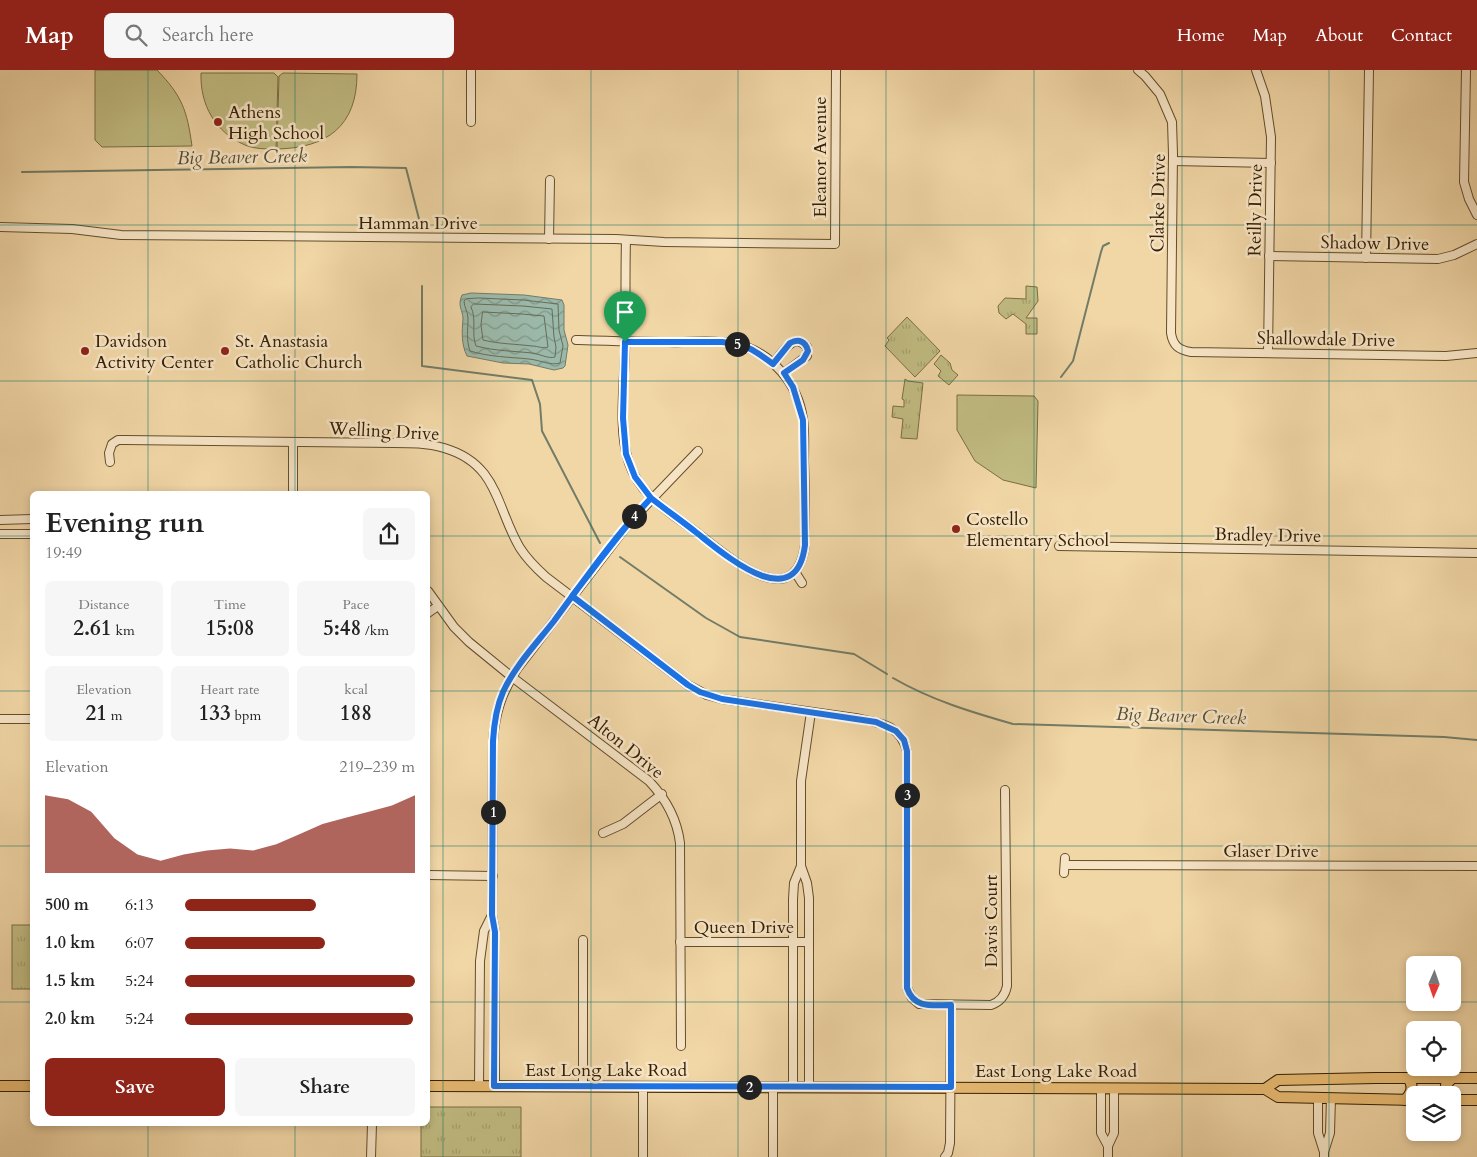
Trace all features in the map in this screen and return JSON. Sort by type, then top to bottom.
[{"type":"main road","points":[[1408,1078],[1412,1086]]},
{"type":"main road","points":[[1446,1086],[1452,1078]]},
{"type":"main road","name":"East Long Lake Road","points":[[430,1086],[1265,1088],[1278,1080],[1477,1078]]},
{"type":"main road","points":[[1299,1097],[1297,1086],[1302,1080]]},
{"type":"main road","points":[[0,1086],[30,1086]]},
{"type":"main road","name":"East Long Lake Road","points":[[1265,1088],[1278,1096],[1406,1100]]},
{"type":"main road","points":[[1461,1100],[1477,1100]]},
{"type":"street","points":[[471,70],[471,122]]},
{"type":"street","name":"Eleanor Avenue","points":[[835,244],[836,70]]},
{"type":"street","name":"Clarke Drive","points":[[1138,70],[1160,94],[1170,115],[1173,136],[1171,333],[1175,346]]},
{"type":"street","name":"Reilly Drive","points":[[1256,70],[1268,108],[1271,137],[1268,353]]},
{"type":"street","points":[[1366,258],[1369,70]]},
{"type":"street","points":[[1466,70],[1464,182],[1469,199],[1477,215]]},
{"type":"street","points":[[1173,161],[1270,163]]},
{"type":"street","points":[[549,239],[550,180]]},
{"type":"street","name":"Hamman Drive","points":[[0,228],[72,229],[121,235],[835,244]]},
{"type":"street","points":[[576,340],[625,342],[722,342],[736,344],[753,349],[784,373],[793,387],[803,420],[805,545],[804,559],[798,569],[788,576],[780,578],[770,579],[758,575],[735,562],[651,498],[635,477],[626,454],[623,418],[625,342],[626,240]]},
{"type":"street","name":"Shadow Drive","points":[[1270,256],[1438,259],[1454,255],[1477,244]]},
{"type":"street","points":[[773,364],[790,343],[798,340],[804,342],[807,347],[807,356],[784,373]]},
{"type":"street","name":"Shallowdale Drive","points":[[1175,346],[1181,350],[1191,352],[1446,356],[1477,353]]},
{"type":"street","name":"Welling Drive","points":[[110,462],[110,448],[114,442],[124,440],[430,444],[443,447],[462,456],[483,473],[494,488],[520,547],[532,564],[546,577],[693,688],[722,699],[876,722],[896,731],[904,740]]},
{"type":"street","points":[[293,442],[293,491]]},
{"type":"street","points":[[494,1086],[495,932],[492,915],[494,728],[499,703],[512,677],[629,523],[698,450]]},
{"type":"street","points":[[0,520],[30,520]]},
{"type":"street","points":[[0,534],[30,534]]},
{"type":"street","name":"Bradley Drive","points":[[1059,546],[1477,553]]},
{"type":"street","points":[[794,572],[802,584]]},
{"type":"street","name":"Alton Drive","points":[[430,594],[462,636],[512,677],[649,781],[662,794],[674,817],[679,834],[681,1046]]},
{"type":"street","points":[[430,612],[438,606]]},
{"type":"street","points":[[809,1087],[808,891],[805,874],[801,866],[801,781],[811,712]]},
{"type":"street","points":[[0,719],[30,719]]},
{"type":"street","name":"Davis Court","points":[[904,740],[907,751],[907,988],[912,998],[919,1004],[991,1005],[1000,1001],[1006,990],[1005,790]]},
{"type":"street","points":[[603,833],[623,824],[662,794]]},
{"type":"street","name":"Glaser Drive","points":[[1065,865],[1477,866]]},
{"type":"street","points":[[793,1087],[793,891],[797,873],[801,866]]},
{"type":"street","points":[[430,876],[493,876]]},
{"type":"street","points":[[479,1086],[480,953],[484,931],[492,915]]},
{"type":"street","points":[[583,940],[583,1087]]},
{"type":"street","name":"Queen Drive","points":[[680,942],[808,942]]},
{"type":"street","points":[[479,1004],[495,1004]]},
{"type":"street","points":[[793,1004],[809,1005]]},
{"type":"street","points":[[945,1157],[950,1143],[951,1005]]},
{"type":"street","points":[[643,1087],[643,1157]]},
{"type":"street","points":[[773,1087],[773,1157]]},
{"type":"street","points":[[1101,1088],[1102,1133],[1108,1146],[1108,1157]]},
{"type":"street","points":[[1108,1146],[1114,1133],[1114,1088]]},
{"type":"street","points":[[1318,1098],[1318,1133],[1324,1154]]},
{"type":"street","points":[[1324,1154],[1330,1133],[1331,1098]]},
{"type":"street","points":[[372,1126],[372,1157]]},
{"type":"green space","points":[[95,70],[157,70],[178,96],[182,104],[192,146],[102,147],[95,140]]},
{"type":"green space","points":[[201,73],[274,73],[278,77],[276,149],[249,146],[225,133],[211,116],[203,96]]},
{"type":"green space","points":[[283,73],[357,74],[356,92],[352,108],[336,131],[324,139],[311,144],[295,148],[277,149],[279,76]]},
{"type":"green space","points":[[1026,286],[1037,287],[1038,301],[1026,318],[1037,318],[1037,334],[1026,334],[1026,324],[1013,314],[1006,319],[999,313],[998,306],[1005,298],[1026,299]]},
{"type":"green space","points":[[907,317],[940,351],[915,377],[885,346],[889,340],[887,338]]},
{"type":"green space","points":[[941,355],[950,363],[952,370],[958,375],[949,385],[938,376],[941,371],[934,364]]},
{"type":"green space","points":[[905,379],[923,383],[917,439],[901,438],[903,419],[892,417],[893,406],[904,407],[904,400],[902,399]]},
{"type":"green space","points":[[957,395],[1034,396],[1038,401],[1036,488],[1003,480],[975,461],[957,430]]},
{"type":"green space","points":[[12,925],[30,925],[30,989],[12,989]]},
{"type":"green space","points":[[430,1107],[521,1107],[521,1157],[421,1157],[421,1126],[430,1126]]},
{"type":"water","points":[[471,293],[524,295],[562,300],[564,305],[564,330],[568,345],[565,366],[554,370],[529,364],[503,363],[467,356],[463,342],[463,316],[460,302],[462,295]]},
{"type":"waterway","name":"Big Beaver Creek","points":[[22,172],[351,167],[406,168],[420,223]]},
{"type":"waterway","points":[[1061,377],[1073,361],[1101,252],[1103,246],[1109,243]]},
{"type":"waterway","name":"Big Beaver Creek","points":[[422,286],[422,366],[532,380],[540,404],[542,431],[600,543]]},
{"type":"waterway","name":"Big Beaver Creek","points":[[620,557],[706,618],[740,637],[854,654],[887,674]]},
{"type":"waterway","name":"Big Beaver Creek","points":[[893,678],[937,699],[1013,724],[1444,737],[1477,740]]},
{"type":"place","name":"Athens High School","points":[[218,122]]},
{"type":"place","name":"Davidson Activity Center","points":[[85,351]]},
{"type":"place","name":"St. Anastasia Catholic Church","points":[[225,351]]},
{"type":"place","name":"Costello Elementary School","points":[[956,529]]},
{"type":"route","points":[[625,342],[624,442],[626,454],[635,477],[651,498],[629,523],[618,537],[572,596],[517,669],[503,691],[495,719],[493,741],[492,915],[495,932],[494,1086],[951,1087],[951,1005],[919,1004],[912,998],[907,988],[907,751],[904,740],[892,728],[876,722],[722,699],[700,692],[688,685],[572,596],[651,498],[720,552],[758,575],[770,579],[780,578],[788,576],[798,569],[804,559],[805,545],[803,420],[793,387],[784,373],[807,356],[807,347],[804,342],[794,341],[790,343],[773,364],[753,349],[736,344],[722,342],[625,342]]}]
